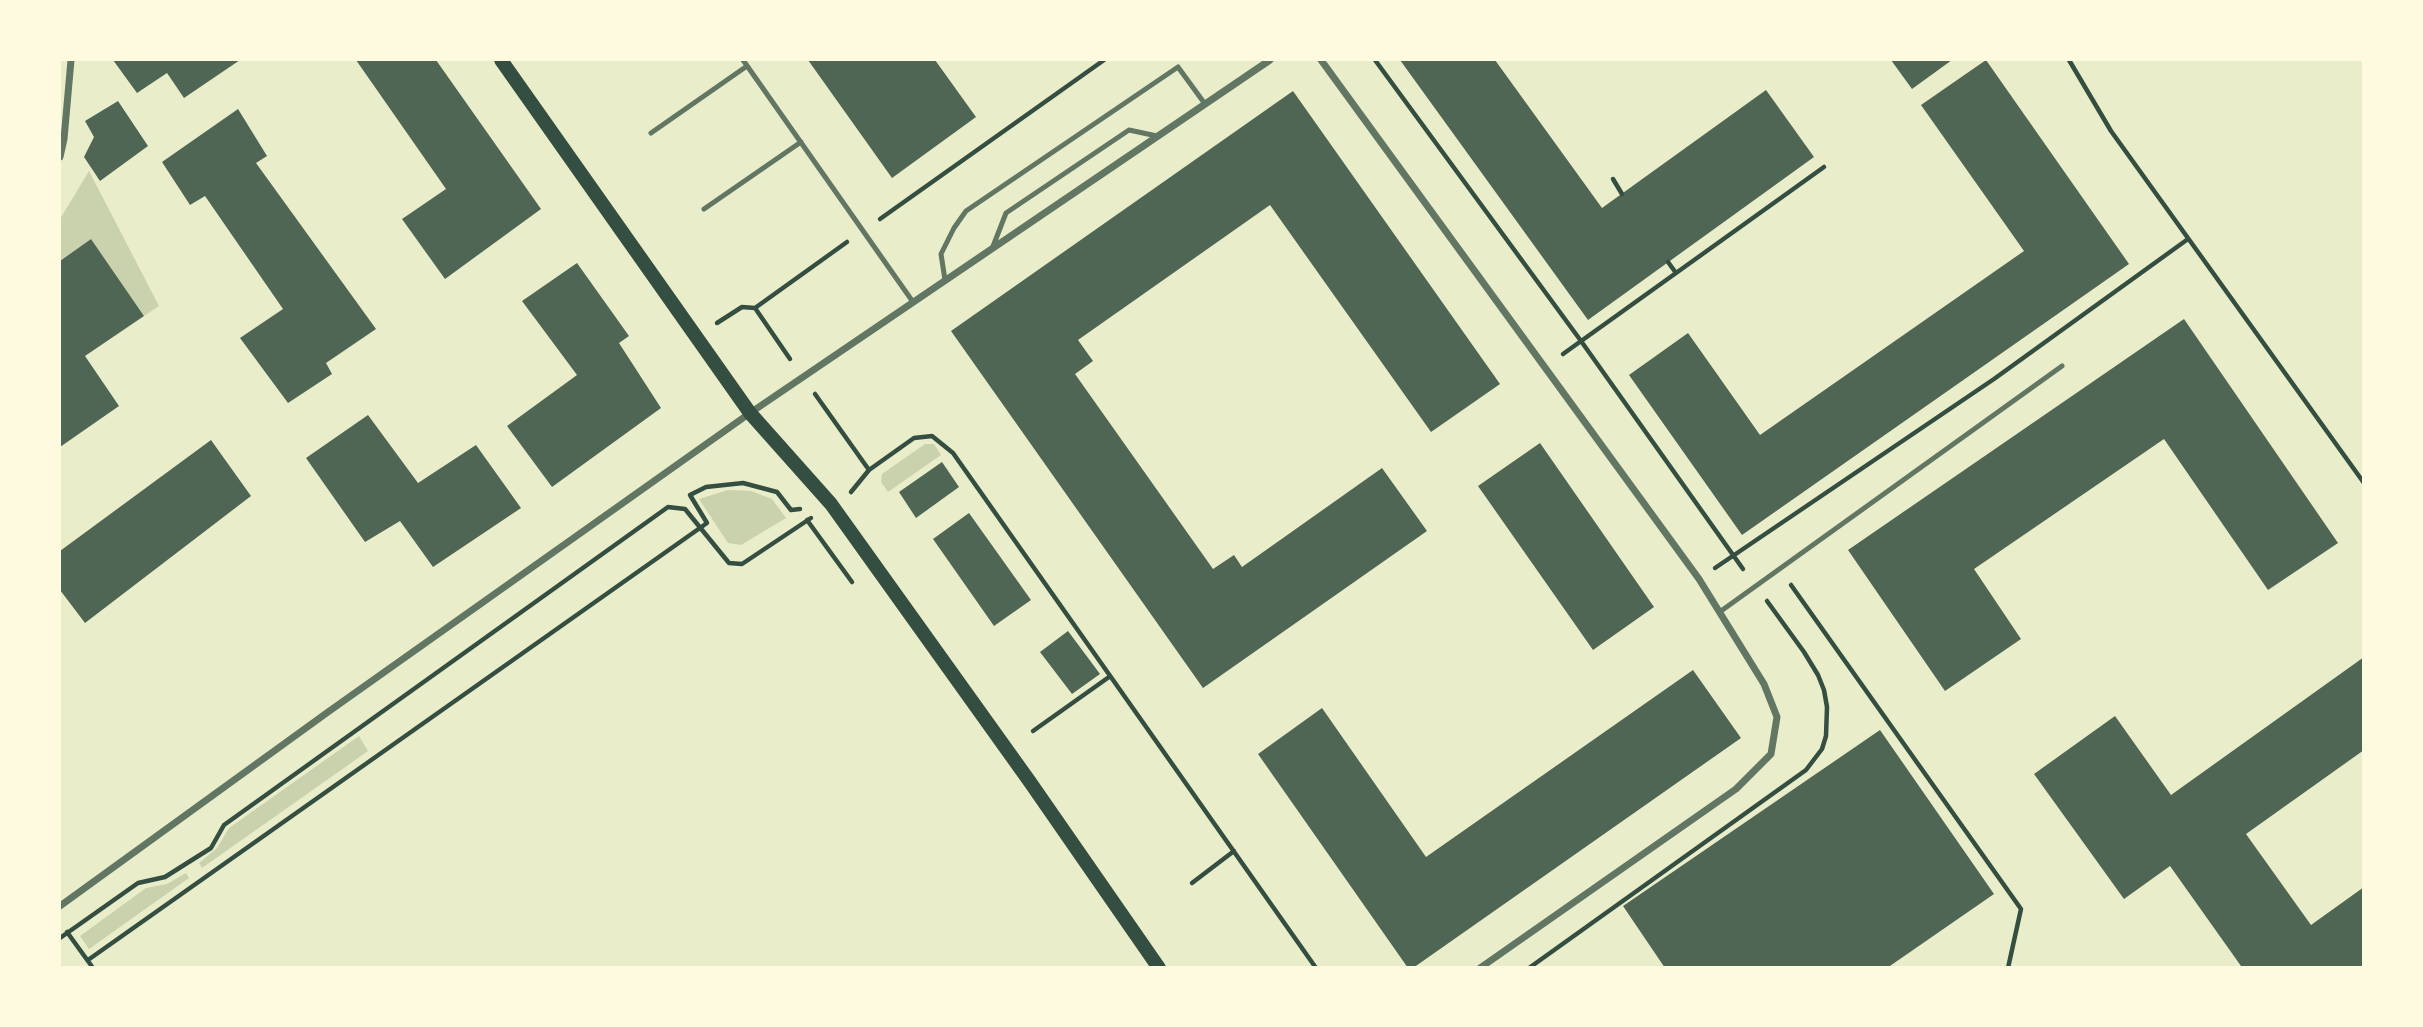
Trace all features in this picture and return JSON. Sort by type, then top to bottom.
[{"type":"main road","points":[[501,60],[750,413],[831,504],[1159,968]]},
{"type":"street","points":[[60,157],[71,60]]},
{"type":"street","points":[[60,906],[750,413],[1270,60]]},
{"type":"street","points":[[1321,60],[1699,579],[1764,684],[1777,717],[1771,754],[1736,789],[1480,968]]},
{"type":"lane","points":[[743,60],[913,302]]},
{"type":"lane","points":[[650,133],[747,66]]},
{"type":"lane","points":[[945,280],[941,254],[966,211],[1178,66],[1205,104]]},
{"type":"lane","points":[[992,249],[1006,213],[1129,130],[1157,136]]},
{"type":"lane","points":[[705,209],[801,142]]},
{"type":"lane","points":[[1721,611],[2062,366]]},
{"type":"path","points":[[697,336],[743,307],[755,307],[1104,60]]},
{"type":"path","points":[[1375,60],[1804,652],[1818,675],[1827,707],[1826,736],[1822,749],[1806,770],[1529,968]]},
{"type":"path","points":[[2069,60],[2111,131],[2364,483]]},
{"type":"path","points":[[1545,367],[1824,167]]},
{"type":"path","points":[[1613,179],[1622,194]]},
{"type":"path","points":[[1699,579],[1994,379],[2188,239]]},
{"type":"path","points":[[1668,262],[1676,273]]},
{"type":"path","points":[[953,453],[1315,968]]},
{"type":"path","points":[[88,960],[707,523],[690,495],[706,487],[743,483],[777,492],[791,510],[831,504]]},
{"type":"path","points":[[60,938],[138,883],[165,877],[211,848],[224,825],[646,522],[668,507],[685,509]]},
{"type":"path","points":[[1780,570],[2021,909],[2008,968]]},
{"type":"path","points":[[1033,731],[1109,677]]},
{"type":"path","points":[[1192,883],[1234,851]]},
{"type":"path","points":[[67,932],[93,968]]},
{"type":"green space","points":[[89,171],[159,306],[144,316],[91,239],[60,261],[60,219]]},
{"type":"green space","points":[[925,444],[934,444],[941,455],[888,492],[881,482],[882,474]]},
{"type":"green space","points":[[728,490],[751,491],[772,499],[786,518],[741,545],[728,543],[699,499]]},
{"type":"green space","points":[[359,736],[368,751],[202,868],[199,863],[217,848],[229,828]]},
{"type":"green space","points":[[186,873],[189,878],[89,949],[80,936],[146,888],[167,884]]},
{"type":"building","points":[[113,60],[240,60],[184,98],[167,73],[137,93]]},
{"type":"building","points":[[356,60],[436,60],[541,209],[445,279],[402,219],[446,189]]},
{"type":"building","points":[[808,60],[935,60],[976,117],[892,178]]},
{"type":"building","points":[[1400,60],[1495,60],[1602,208],[1766,90],[1814,157],[1588,320]]},
{"type":"building","points":[[1891,60],[1952,60],[1912,89]]},
{"type":"building","points":[[1986,60],[2129,264],[1742,535],[1629,375],[1688,333],[1760,435],[2024,251],[1921,105]]},
{"type":"building","points":[[1293,91],[1500,384],[1431,432],[1270,205],[1078,340],[1093,361],[1075,374],[1213,569],[1234,555],[1242,567],[1382,468],[1427,531],[1203,688],[951,331]]},
{"type":"building","points":[[118,101],[148,146],[100,181],[84,157],[94,137],[85,121]]},
{"type":"building","points":[[238,109],[267,156],[256,163],[376,329],[326,363],[332,374],[288,403],[240,338],[283,309],[205,196],[190,205],[162,162]]},
{"type":"building","points":[[91,239],[144,316],[85,356],[119,406],[60,447],[60,261]]},
{"type":"building","points":[[577,263],[629,336],[619,343],[661,408],[552,487],[507,426],[577,375],[522,301]]},
{"type":"building","points":[[2184,319],[2338,543],[2268,590],[2164,439],[1974,569],[2021,639],[1945,691],[1848,550]]},
{"type":"building","points":[[368,415],[418,483],[476,445],[521,508],[433,567],[400,521],[365,542],[306,458]]},
{"type":"building","points":[[211,440],[251,496],[85,623],[60,590],[60,551]]},
{"type":"building","points":[[1540,443],[1654,607],[1593,650],[1478,486]]},
{"type":"building","points":[[942,462],[959,487],[916,518],[899,492]]},
{"type":"building","points":[[969,513],[1031,600],[994,626],[933,539]]},
{"type":"building","points":[[1068,631],[1100,674],[1072,694],[1040,652]]},
{"type":"building","points":[[2364,657],[2364,750],[2246,834],[2311,925],[2364,887],[2364,968],[2239,968],[2241,966],[2170,866],[2124,899],[2034,774],[2115,716],[2171,795]]},
{"type":"building","points":[[1693,670],[1741,738],[1413,968],[1408,968],[1258,754],[1322,708],[1426,857]]},
{"type":"building","points":[[1880,730],[1994,894],[1887,968],[1665,968],[1623,906]]}]
